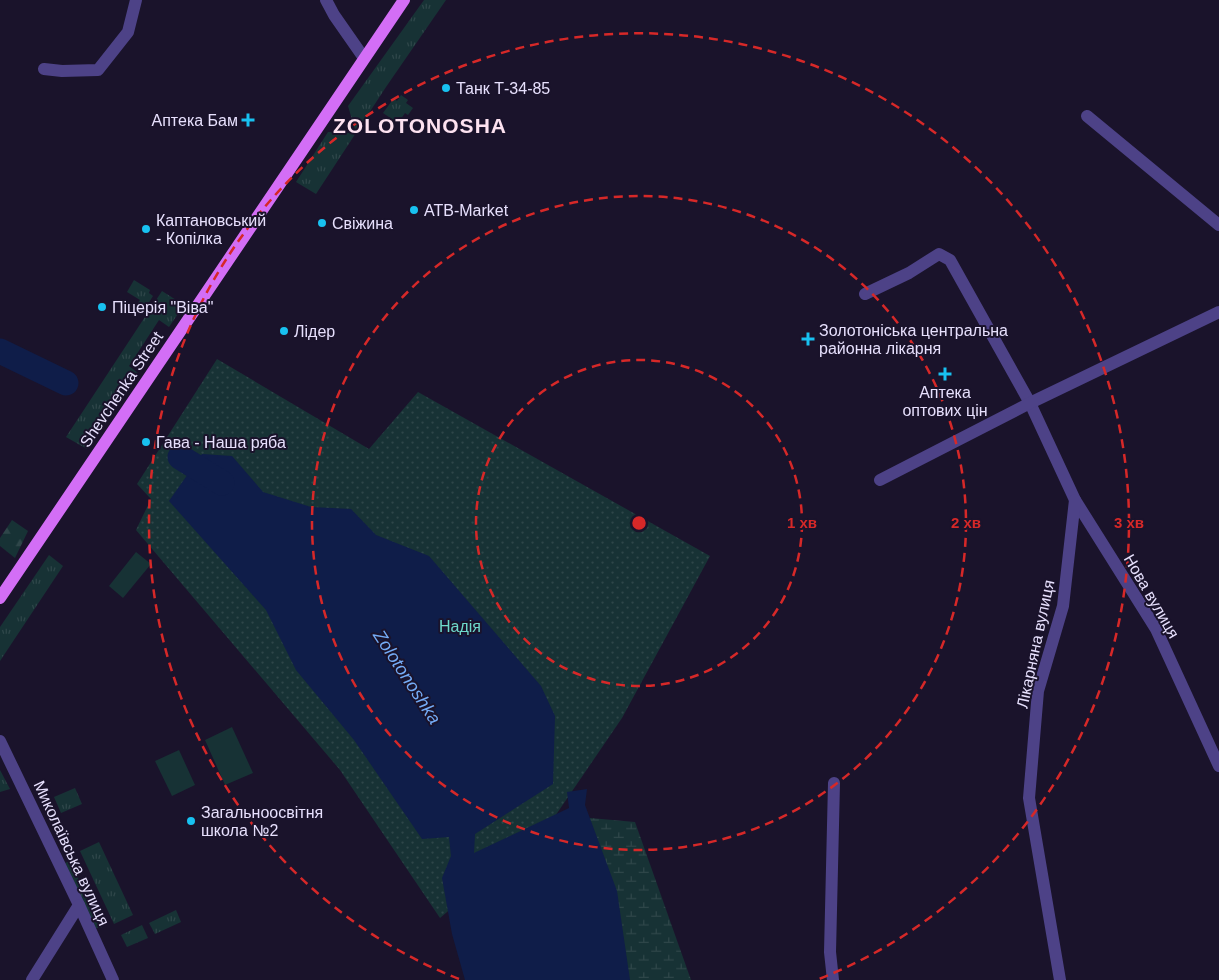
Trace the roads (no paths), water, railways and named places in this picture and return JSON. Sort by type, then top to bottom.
[{"type":"main road","name":"Shevchenka Street","points":[[0,598],[404,0]]},
{"type":"street","points":[[44,69],[62,71],[98,70],[128,32],[136,0]]},
{"type":"street","points":[[326,0],[334,16],[364,58]]},
{"type":"street","points":[[1087,116],[1219,225]]},
{"type":"street","points":[[865,294],[908,273],[940,254],[950,260],[1030,403],[1075,500]]},
{"type":"street","points":[[880,480],[1030,403],[1219,312]]},
{"type":"street","name":"Нова вулиця","points":[[1075,500],[1156,629],[1219,766]]},
{"type":"street","name":"Лікарняна вулиця","points":[[1060,980],[1029,798],[1038,691],[1063,606],[1075,500]]},
{"type":"street","name":"Миколаївська вулиця","points":[[0,741],[80,904],[113,980]]},
{"type":"street","points":[[833,980],[830,952],[834,783]]},
{"type":"street","points":[[32,980],[80,904]]},
{"type":"water","points":[[202,454],[232,456],[263,492],[311,507],[351,509],[376,535],[429,556],[541,686],[555,716],[553,784],[475,834],[474,853],[569,808],[567,792],[587,789],[585,805],[617,891],[630,980],[465,980],[452,934],[442,878],[451,856],[449,837],[422,839],[354,740],[296,670],[266,610],[169,501]]},
{"type":"waterway","name":"Zolotonoshka","points":[[0,351],[66,383]]},
{"type":"waterway","name":"Zolotonoshka","points":[[180,457],[222,483]]},
{"type":"place","name":"Танк Т-34-85","points":[[446,88]]},
{"type":"place","name":"Аптека Бам","points":[[248,120]]},
{"type":"place","name":"ATB-Market","points":[[414,210]]},
{"type":"place","name":"Свіжина","points":[[322,223]]},
{"type":"place","name":"Каптановський - Копілка","points":[[146,229]]},
{"type":"place","name":"Піцерія \"Віва\"","points":[[102,307]]},
{"type":"place","name":"Лідер","points":[[284,331]]},
{"type":"place","name":"Золотоніська центральна районна лікарня","points":[[808,339]]},
{"type":"place","name":"Аптека оптових цін","points":[[945,374]]},
{"type":"place","name":"Гава - Наша ряба","points":[[146,442]]},
{"type":"place","name":"Загальноосвітня школа №2","points":[[191,821]]},
{"type":"district","name":"ZOLOTONOSHA","points":[[420,126]]},
{"type":"park label","name":"Надія","points":[[460,626]]}]
